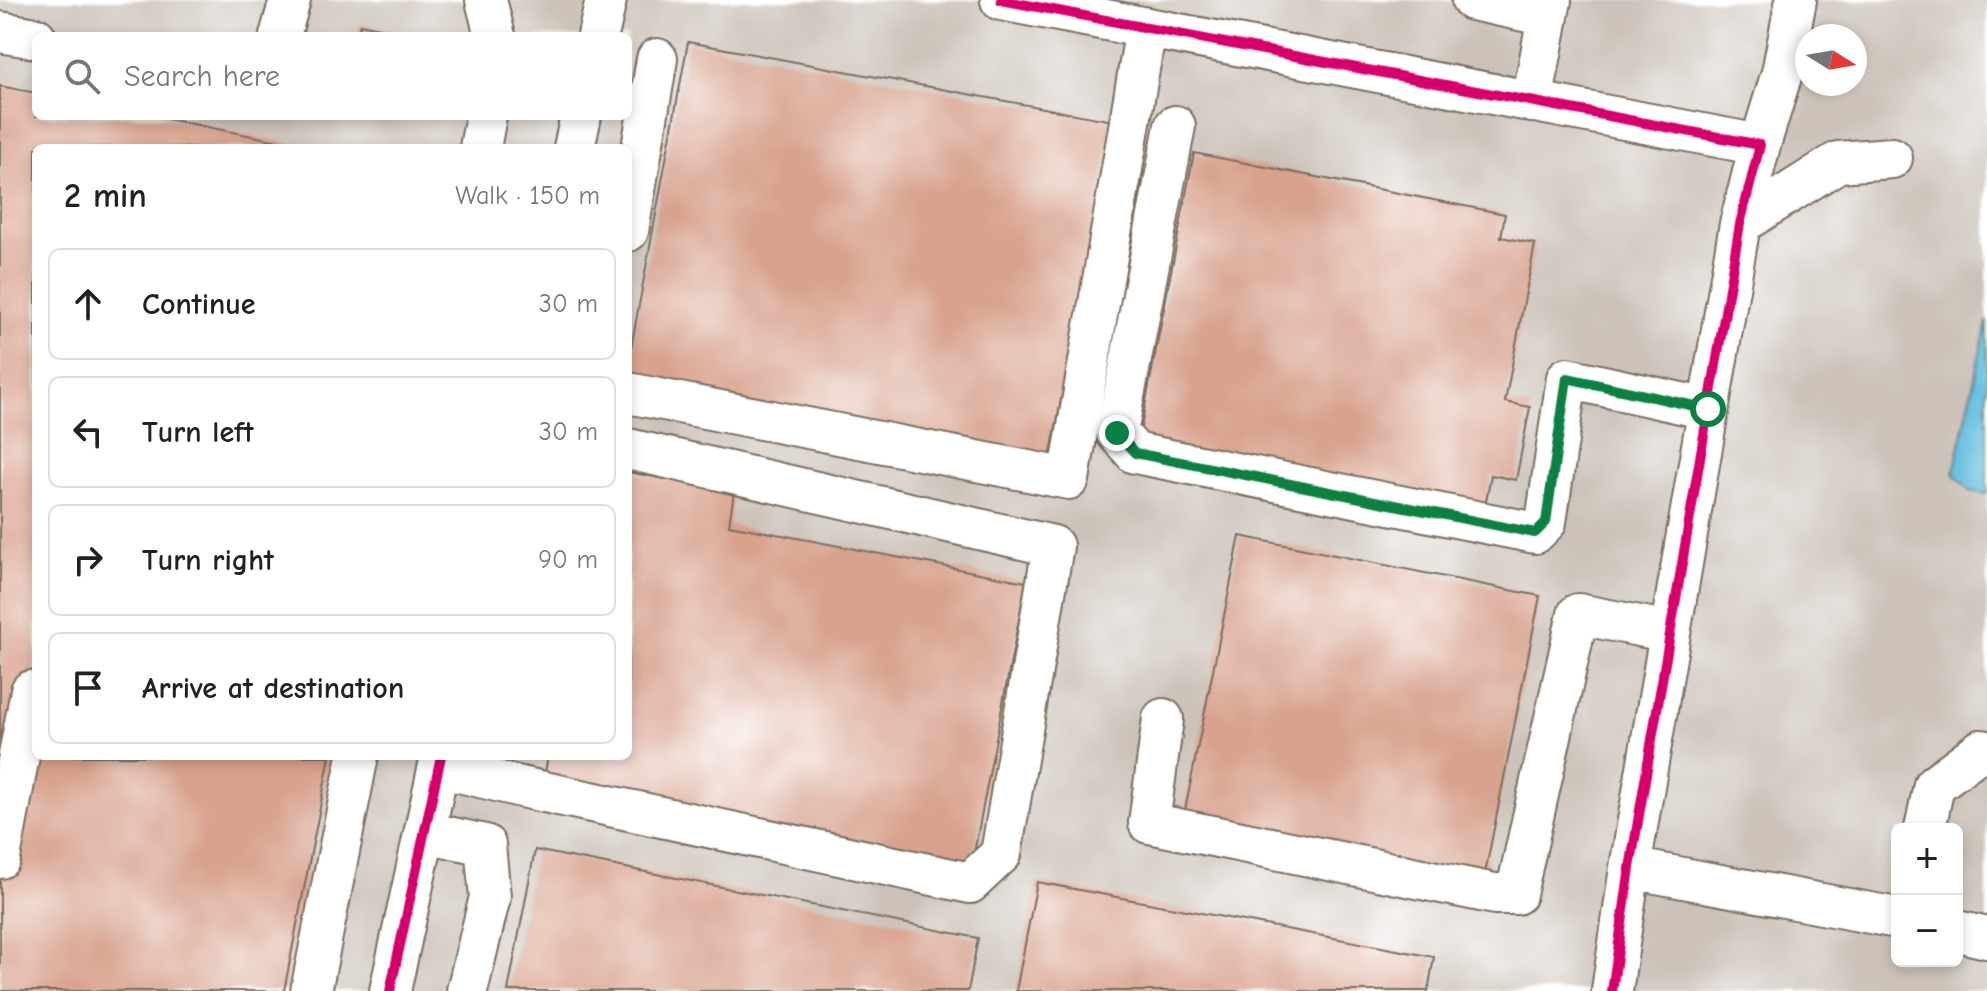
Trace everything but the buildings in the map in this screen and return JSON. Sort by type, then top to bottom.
[{"type":"street","points":[[281,32],[290,0]]},
{"type":"street","points":[[486,0],[494,32]]},
{"type":"street","points":[[599,32],[606,0]]},
{"type":"street","points":[[1001,0],[1760,145]]},
{"type":"street","points":[[1472,0],[1550,8],[1532,102]]},
{"type":"street","points":[[1612,991],[1630,868],[1740,224],[1782,73],[1796,0]]},
{"type":"street","points":[[632,394],[1069,479],[1146,28]]},
{"type":"street","points":[[0,32],[32,37]]},
{"type":"street","points":[[632,207],[657,59]]},
{"type":"street","points":[[481,144],[485,120]]},
{"type":"street","points":[[575,144],[580,120]]},
{"type":"street","points":[[1175,126],[1117,433],[1135,453],[1535,533],[1546,522],[1567,378],[1708,409]]},
{"type":"street","points":[[1740,224],[1838,162],[1892,158]]},
{"type":"street","points":[[390,991],[440,761],[524,772],[970,883],[1001,854],[1053,546],[632,450]]},
{"type":"street","points":[[1163,719],[1149,823],[1495,894],[1516,894],[1578,614],[1670,632]]},
{"type":"street","points":[[0,858],[31,691]]},
{"type":"street","points":[[1926,823],[1934,785],[1981,750],[1987,751]]},
{"type":"street","points":[[311,991],[357,760]]},
{"type":"street","points":[[425,832],[485,845],[490,897],[467,991]]},
{"type":"street","points":[[1630,868],[1891,917]]},
{"type":"street","points":[[1963,932],[1987,938]]},
{"type":"shaded area","points":[[0,0],[1987,0],[1987,991],[0,991]]},
{"type":"water","points":[[1987,321],[1987,494],[1969,491],[1954,473]]},
{"type":"cycle path","points":[[1001,0],[1760,145],[1740,224],[1630,868],[1612,991]]},
{"type":"cycle path","points":[[390,991],[440,760]]},
{"type":"route","points":[[1117,433],[1135,453],[1535,533],[1546,522],[1567,378],[1708,409]]}]
